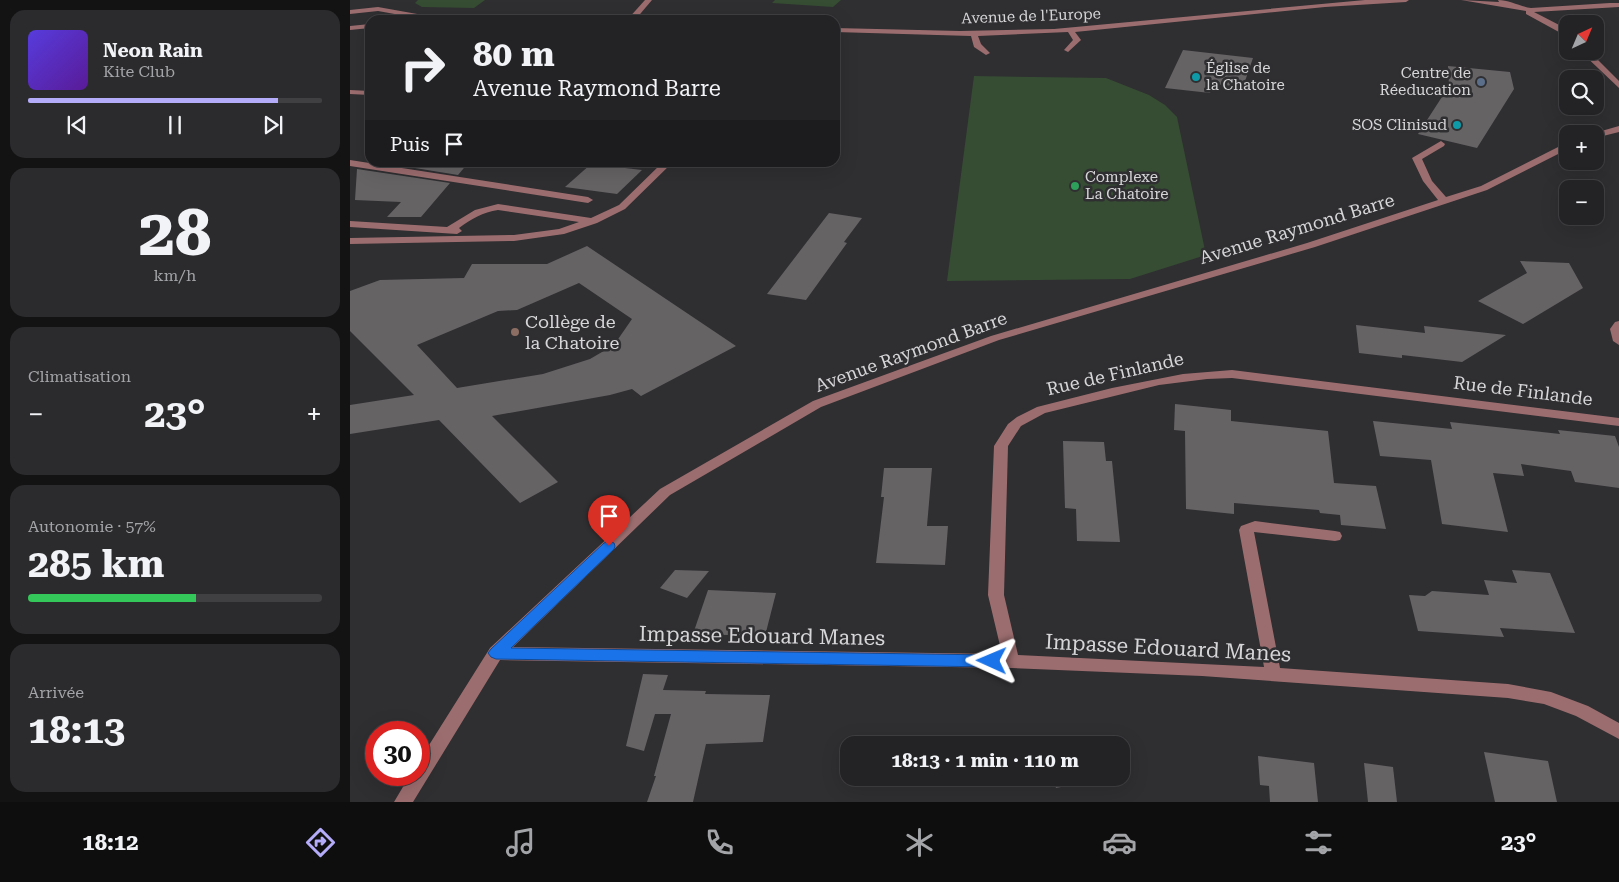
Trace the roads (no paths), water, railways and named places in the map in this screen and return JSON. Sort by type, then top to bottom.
[{"type":"street","points":[[350,12],[365,9],[385,0]]},
{"type":"street","points":[[365,9],[388,14],[393,0]]},
{"type":"street","points":[[636,15],[649,0]]},
{"type":"street","name":"Avenue de l'Europe","points":[[840,30],[929,33],[1070,30],[1306,6],[1406,0]]},
{"type":"street","points":[[1464,0],[1511,5]]},
{"type":"street","points":[[1501,0],[1520,8],[1559,30]]},
{"type":"street","points":[[1558,9],[1566,3],[1564,0]]},
{"type":"street","points":[[1586,0],[1619,5]]},
{"type":"street","points":[[1520,8],[1558,9],[1619,5]]},
{"type":"street","points":[[1558,9],[1560,15]]},
{"type":"street","points":[[350,28],[365,26]]},
{"type":"street","points":[[350,36],[365,28]]},
{"type":"street","points":[[1068,50],[1077,40],[1070,30]]},
{"type":"street","points":[[974,32],[977,45],[986,53]]},
{"type":"street","points":[[1593,60],[1619,86]]},
{"type":"street","points":[[350,92],[365,93]]},
{"type":"street","points":[[1604,133],[1619,129]]},
{"type":"street","points":[[1441,144],[1417,158],[1431,188],[1444,201]]},
{"type":"street","name":"Avenue Raymond Barre","points":[[403,802],[496,653],[666,492],[817,404],[995,338],[1311,245],[1484,188],[1559,149]]},
{"type":"street","points":[[350,163],[365,165]]},
{"type":"street","points":[[382,167],[588,200]]},
{"type":"street","points":[[350,241],[514,238],[560,232],[593,221],[622,207],[664,167]]},
{"type":"street","points":[[450,230],[472,213],[484,208],[498,207],[593,221]]},
{"type":"street","points":[[350,224],[470,232],[482,239]]},
{"type":"street","points":[[1619,324],[1616,329],[1619,341]]},
{"type":"street","name":"Rue de Finlande","points":[[1012,661],[996,595],[1001,446],[1008,431],[1021,418],[1041,410],[1173,378],[1202,374],[1232,374],[1619,422]]},
{"type":"street","points":[[1273,674],[1246,530],[1255,526],[1335,536]]},
{"type":"street","name":"Impasse Edouard Manes","points":[[496,653],[1012,661],[1273,674],[1508,691],[1545,697],[1582,711],[1619,732]]},
{"type":"place","name":"Église de la Chatoire","points":[[1196,77]]},
{"type":"place","name":"Centre de Réeducation","points":[[1481,82]]},
{"type":"place","name":"SOS Clinisud","points":[[1457,125]]},
{"type":"place","name":"Complexe La Chatoire","points":[[1075,186]]},
{"type":"place","name":"Collège de la Chatoire","points":[[515,332]]}]
